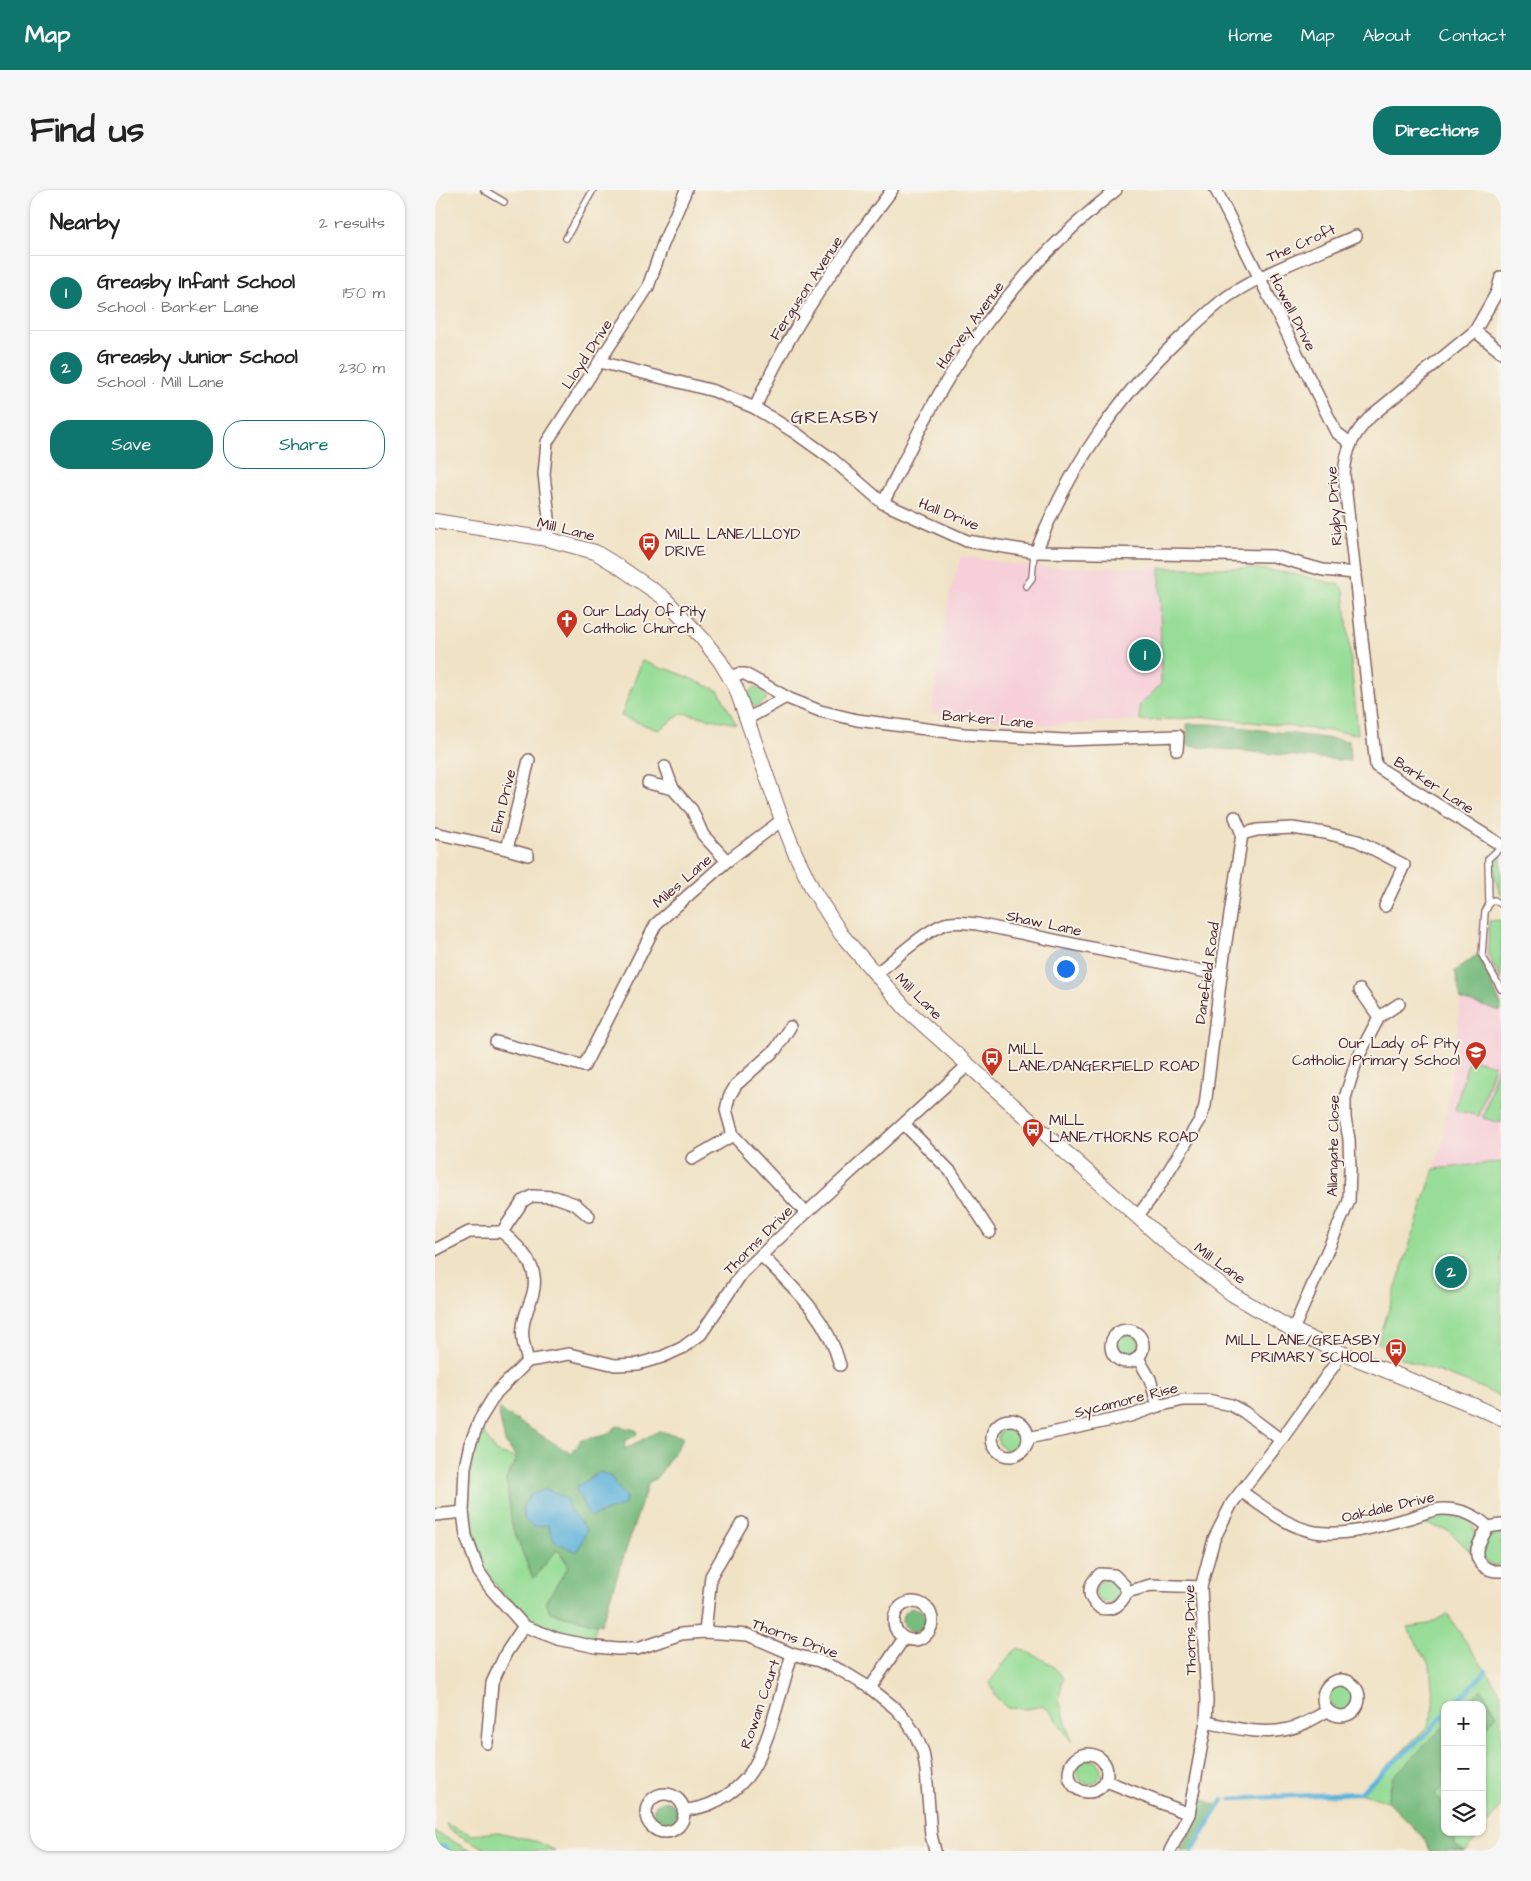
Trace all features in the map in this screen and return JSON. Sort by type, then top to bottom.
[{"type":"street","name":"Lloyd Drive","points":[[547,539],[549,518],[544,474],[547,442],[647,287],[686,190]]},
{"type":"street","name":"Ferguson Avenue","points":[[755,408],[769,374],[804,312],[843,255],[892,190]]},
{"type":"street","name":"Harvey Avenue","points":[[883,503],[923,422],[959,363],[1009,295],[1051,247],[1116,190]]},
{"type":"street","name":"Howell Drive","points":[[1216,190],[1336,432],[1351,443]]},
{"type":"street","name":"The Croft","points":[[1035,552],[1078,466],[1116,408],[1169,348],[1231,294],[1259,278],[1356,236]]},
{"type":"street","name":"Rigby Drive","points":[[1377,766],[1344,475],[1346,458],[1358,430],[1371,416],[1475,331],[1497,292],[1501,277]]},
{"type":"street","points":[[1475,331],[1501,352]]},
{"type":"street","name":"Hall Drive","points":[[600,362],[714,391],[755,408],[794,432],[831,459],[883,503],[967,541],[1035,552],[1273,556],[1323,570],[1355,573]]},
{"type":"street","name":"Mill Lane","points":[[435,521],[547,539],[595,552],[663,597],[702,638],[720,661],[736,688],[795,854],[813,890],[841,934],[906,1009],[1169,1245],[1232,1294],[1293,1330],[1337,1351],[1501,1418]]},
{"type":"street","name":"Barker Lane","points":[[730,678],[738,674],[745,674],[786,697],[821,711],[857,720],[964,734],[1064,740],[1178,736],[1177,750]]},
{"type":"street","points":[[747,719],[786,697]]},
{"type":"street","name":"Elm Drive","points":[[507,849],[529,760]]},
{"type":"street","name":"Barker Lane","points":[[1377,766],[1501,846]]},
{"type":"street","points":[[665,767],[673,789],[693,810],[703,835],[727,862]]},
{"type":"street","points":[[648,783],[673,789]]},
{"type":"street","points":[[1235,817],[1242,834],[1257,830],[1292,828],[1325,833],[1358,841],[1404,866],[1385,906]]},
{"type":"street","name":"Miles Lane","points":[[496,1042],[583,1066],[656,924],[727,862],[783,820]]},
{"type":"street","name":"Elm Drive","points":[[435,833],[528,855]]},
{"type":"street","name":"Danefield Road","points":[[1137,1217],[1155,1193],[1201,1120],[1205,1106],[1221,975],[1242,834]]},
{"type":"street","name":"Shaw Lane","points":[[875,975],[920,939],[945,924],[962,922],[1221,975]]},
{"type":"street","points":[[1360,990],[1379,1018]]},
{"type":"street","name":"Allangate Close","points":[[1293,1330],[1349,1201],[1349,1139],[1345,1118],[1345,1098],[1357,1059],[1379,1018],[1399,1004]]},
{"type":"street","points":[[790,1027],[776,1049],[736,1085],[729,1096],[726,1110],[733,1135],[806,1213]]},
{"type":"street","name":"Thorns Drive","points":[[935,1851],[931,1835],[927,1770],[923,1752],[906,1720],[895,1708],[870,1688],[842,1671],[819,1661],[792,1654],[748,1635],[705,1632],[681,1634],[637,1649],[617,1649],[596,1647],[558,1638],[524,1626],[491,1589],[479,1572],[466,1536],[463,1512],[465,1467],[470,1444],[480,1419],[496,1393],[528,1361],[569,1354],[615,1365],[638,1364],[662,1357],[682,1348],[701,1334],[742,1273],[968,1065]]},
{"type":"street","points":[[905,1124],[951,1172],[990,1232]]},
{"type":"street","points":[[692,1159],[733,1135]]},
{"type":"street","points":[[502,1232],[523,1201],[532,1196],[555,1197],[575,1204],[589,1216]]},
{"type":"street","points":[[435,1250],[469,1232],[502,1232],[517,1244],[532,1266],[535,1280],[533,1294],[522,1328],[528,1361]]},
{"type":"street","points":[[761,1255],[804,1297],[835,1344],[840,1365]]},
{"type":"street","name":"Thorns Drive","points":[[1170,1851],[1189,1814],[1206,1722],[1207,1700],[1201,1587],[1214,1539],[1233,1503],[1335,1364],[1337,1351]]},
{"type":"street","points":[[1138,1358],[1150,1379],[1158,1406]]},
{"type":"street","name":"Sycamore Rise","points":[[1028,1438],[1130,1416],[1183,1400],[1207,1400],[1231,1405],[1244,1412],[1281,1440]]},
{"type":"street","name":"Oakdale Drive","points":[[1242,1492],[1284,1521],[1315,1532],[1337,1533],[1356,1531],[1441,1509],[1456,1510],[1470,1514],[1481,1519],[1488,1527]]},
{"type":"street","points":[[435,1515],[463,1512]]},
{"type":"street","points":[[705,1632],[711,1576],[742,1523]]},
{"type":"street","points":[[1501,1525],[1488,1527],[1477,1549],[1477,1557],[1481,1565],[1489,1569],[1501,1571]]},
{"type":"street","points":[[1127,1592],[1151,1585],[1201,1587]]},
{"type":"street","points":[[487,1744],[492,1683],[506,1653],[524,1626]]},
{"type":"street","points":[[870,1688],[904,1638]]},
{"type":"street","name":"Rowan Court","points":[[683,1810],[697,1810],[715,1803],[747,1777],[766,1739],[792,1654]]},
{"type":"street","points":[[1206,1722],[1246,1729],[1287,1730],[1327,1711]]},
{"type":"street","points":[[1106,1780],[1189,1814]]},
{"type":"lane","points":[[484,190],[504,202]]},
{"type":"lane","points":[[566,238],[593,190]]},
{"type":"lane","points":[[1026,586],[1032,578],[1035,552]]},
{"type":"lane","points":[[1489,904],[1488,859],[1501,846]]},
{"type":"lane","points":[[1501,904],[1494,900],[1489,904],[1485,912],[1483,955],[1501,989]]},
{"type":"shaded area","points":[[961,556],[1032,567],[1251,568],[1295,574],[1339,585],[1344,591],[1358,734],[1206,717],[1050,725],[931,713],[949,597]]},
{"type":"shaded area","points":[[1478,917],[1489,921],[1501,920],[1501,1397],[1480,1387],[1391,1354],[1394,1345],[1386,1341],[1383,1346],[1378,1343],[1443,1142],[1461,1000],[1455,971],[1478,954]]},
{"type":"green space","points":[[1160,568],[1251,568],[1295,574],[1339,585],[1344,591],[1358,734],[1206,717],[1140,721],[1139,706],[1161,684]]},
{"type":"green space","points":[[642,661],[665,670],[666,668],[719,691],[736,724],[683,713],[658,730],[621,716]]},
{"type":"green space","points":[[755,687],[766,695],[766,700],[755,707],[750,702],[749,695]]},
{"type":"green space","points":[[1187,724],[1213,724],[1349,741],[1350,761],[1188,746]]},
{"type":"green space","points":[[1501,856],[1501,895],[1494,871],[1497,857]]},
{"type":"green space","points":[[1501,920],[1501,981],[1488,954],[1489,921]]},
{"type":"green space","points":[[1478,954],[1501,1005],[1501,1011],[1461,1000],[1455,971]]},
{"type":"green space","points":[[1469,1058],[1494,1065],[1479,1116],[1455,1110]]},
{"type":"green space","points":[[1498,1066],[1501,1067],[1501,1123],[1483,1118]]},
{"type":"green space","points":[[1501,1162],[1501,1397],[1480,1387],[1391,1354],[1394,1345],[1386,1341],[1383,1346],[1378,1343],[1434,1169]]},
{"type":"green space","points":[[1127,1334],[1136,1337],[1139,1346],[1136,1355],[1127,1358],[1118,1355],[1115,1346],[1118,1337]]},
{"type":"green space","points":[[498,1409],[572,1454],[581,1440],[606,1435],[617,1426],[636,1430],[637,1435],[625,1441],[624,1449],[659,1431],[684,1437],[657,1478],[648,1483],[601,1625],[550,1612],[546,1601],[569,1566],[558,1549],[533,1579],[512,1526],[506,1479],[517,1459],[505,1442]]},
{"type":"green space","points":[[1005,1428],[1013,1428],[1020,1435],[1020,1443],[1013,1450],[1005,1450],[998,1443],[998,1435]]},
{"type":"green space","points":[[482,1430],[496,1452],[517,1459],[534,1578],[557,1549],[569,1566],[546,1601],[550,1612],[597,1624],[592,1640],[551,1629],[535,1622],[504,1595],[485,1569],[476,1546],[470,1502],[470,1474]]},
{"type":"green space","points":[[1445,1515],[1466,1519],[1472,1523],[1476,1535],[1472,1553],[1449,1531],[1420,1522]]},
{"type":"green space","points":[[1498,1530],[1501,1531],[1501,1565],[1492,1566],[1485,1561],[1484,1547],[1487,1539]]},
{"type":"green space","points":[[1107,1579],[1116,1582],[1119,1591],[1116,1600],[1107,1603],[1098,1600],[1095,1591],[1098,1582]]},
{"type":"green space","points":[[914,1608],[923,1611],[926,1620],[923,1629],[914,1632],[905,1629],[902,1620],[905,1611]]},
{"type":"green space","points":[[1447,1614],[1501,1693],[1501,1806],[1486,1825],[1486,1727],[1497,1715],[1481,1689],[1469,1701],[1441,1701],[1441,1729],[1393,1777],[1387,1801],[1359,1793],[1428,1726],[1434,1708],[1430,1666],[1407,1627],[1429,1624]]},
{"type":"green space","points":[[1018,1648],[1054,1667],[1063,1678],[1059,1700],[1072,1742],[1049,1710],[1042,1706],[1028,1709],[1007,1708],[996,1697],[990,1682],[1009,1656]]},
{"type":"green space","points":[[1341,1686],[1349,1690],[1353,1698],[1349,1706],[1341,1710],[1333,1706],[1329,1698],[1333,1690]]},
{"type":"green space","points":[[1481,1689],[1497,1715],[1486,1727],[1486,1701],[1469,1701]]},
{"type":"green space","points":[[1441,1729],[1441,1790],[1435,1794],[1441,1803],[1441,1836],[1453,1836],[1454,1845],[1465,1851],[1429,1851],[1425,1839],[1387,1801],[1393,1777]]},
{"type":"green space","points":[[1089,1760],[1094,1761],[1100,1767],[1100,1777],[1094,1783],[1089,1784],[1084,1783],[1078,1777],[1077,1772],[1078,1767],[1084,1761]]},
{"type":"green space","points":[[1441,1790],[1441,1803],[1435,1794]]},
{"type":"green space","points":[[1202,1799],[1219,1806],[1192,1851],[1181,1851],[1192,1828]]},
{"type":"green space","points":[[665,1801],[670,1802],[676,1808],[676,1818],[670,1824],[665,1825],[660,1824],[654,1818],[653,1813],[654,1808],[660,1802]]},
{"type":"green space","points":[[446,1824],[472,1835],[498,1832],[538,1842],[556,1851],[490,1851],[449,1830]]},
{"type":"green space","points":[[435,1832],[437,1833],[471,1851],[435,1851]]},
{"type":"green space","points":[[1453,1836],[1478,1836],[1466,1851],[1454,1846]]},
{"type":"water","points":[[600,1472],[610,1476],[626,1498],[625,1505],[590,1517],[575,1488]]},
{"type":"water","points":[[546,1489],[566,1498],[569,1509],[587,1530],[577,1552],[554,1541],[548,1525],[533,1527],[525,1520],[522,1507],[530,1495]]},
{"type":"waterway","points":[[1458,1701],[1486,1671]]},
{"type":"waterway","points":[[1231,1799],[1359,1793],[1426,1734],[1441,1718]]},
{"type":"waterway","points":[[1192,1851],[1223,1800]]},
{"type":"waterway","points":[[435,1846],[445,1847],[449,1851]]},
{"type":"place","name":"MILL LANE/LLOYD DRIVE","points":[[649,562]]},
{"type":"place","name":"Our Lady Of Pity Catholic Church","points":[[567,639]]},
{"type":"place","name":"Greasby Infant School","points":[[1145,655]]},
{"type":"place","name":"Our Lady of Pity Catholic Primary School","points":[[1476,1071]]},
{"type":"place","name":"MILL LANE/DANGERFIELD ROAD","points":[[992,1077]]},
{"type":"place","name":"MILL LANE/THORNS ROAD","points":[[1033,1148]]},
{"type":"place","name":"Greasby Junior School","points":[[1451,1272]]},
{"type":"place","name":"MILL LANE/GREASBY PRIMARY SCHOOL","points":[[1396,1368]]},
{"type":"district","name":"GREASBY","points":[[835,417]]}]
